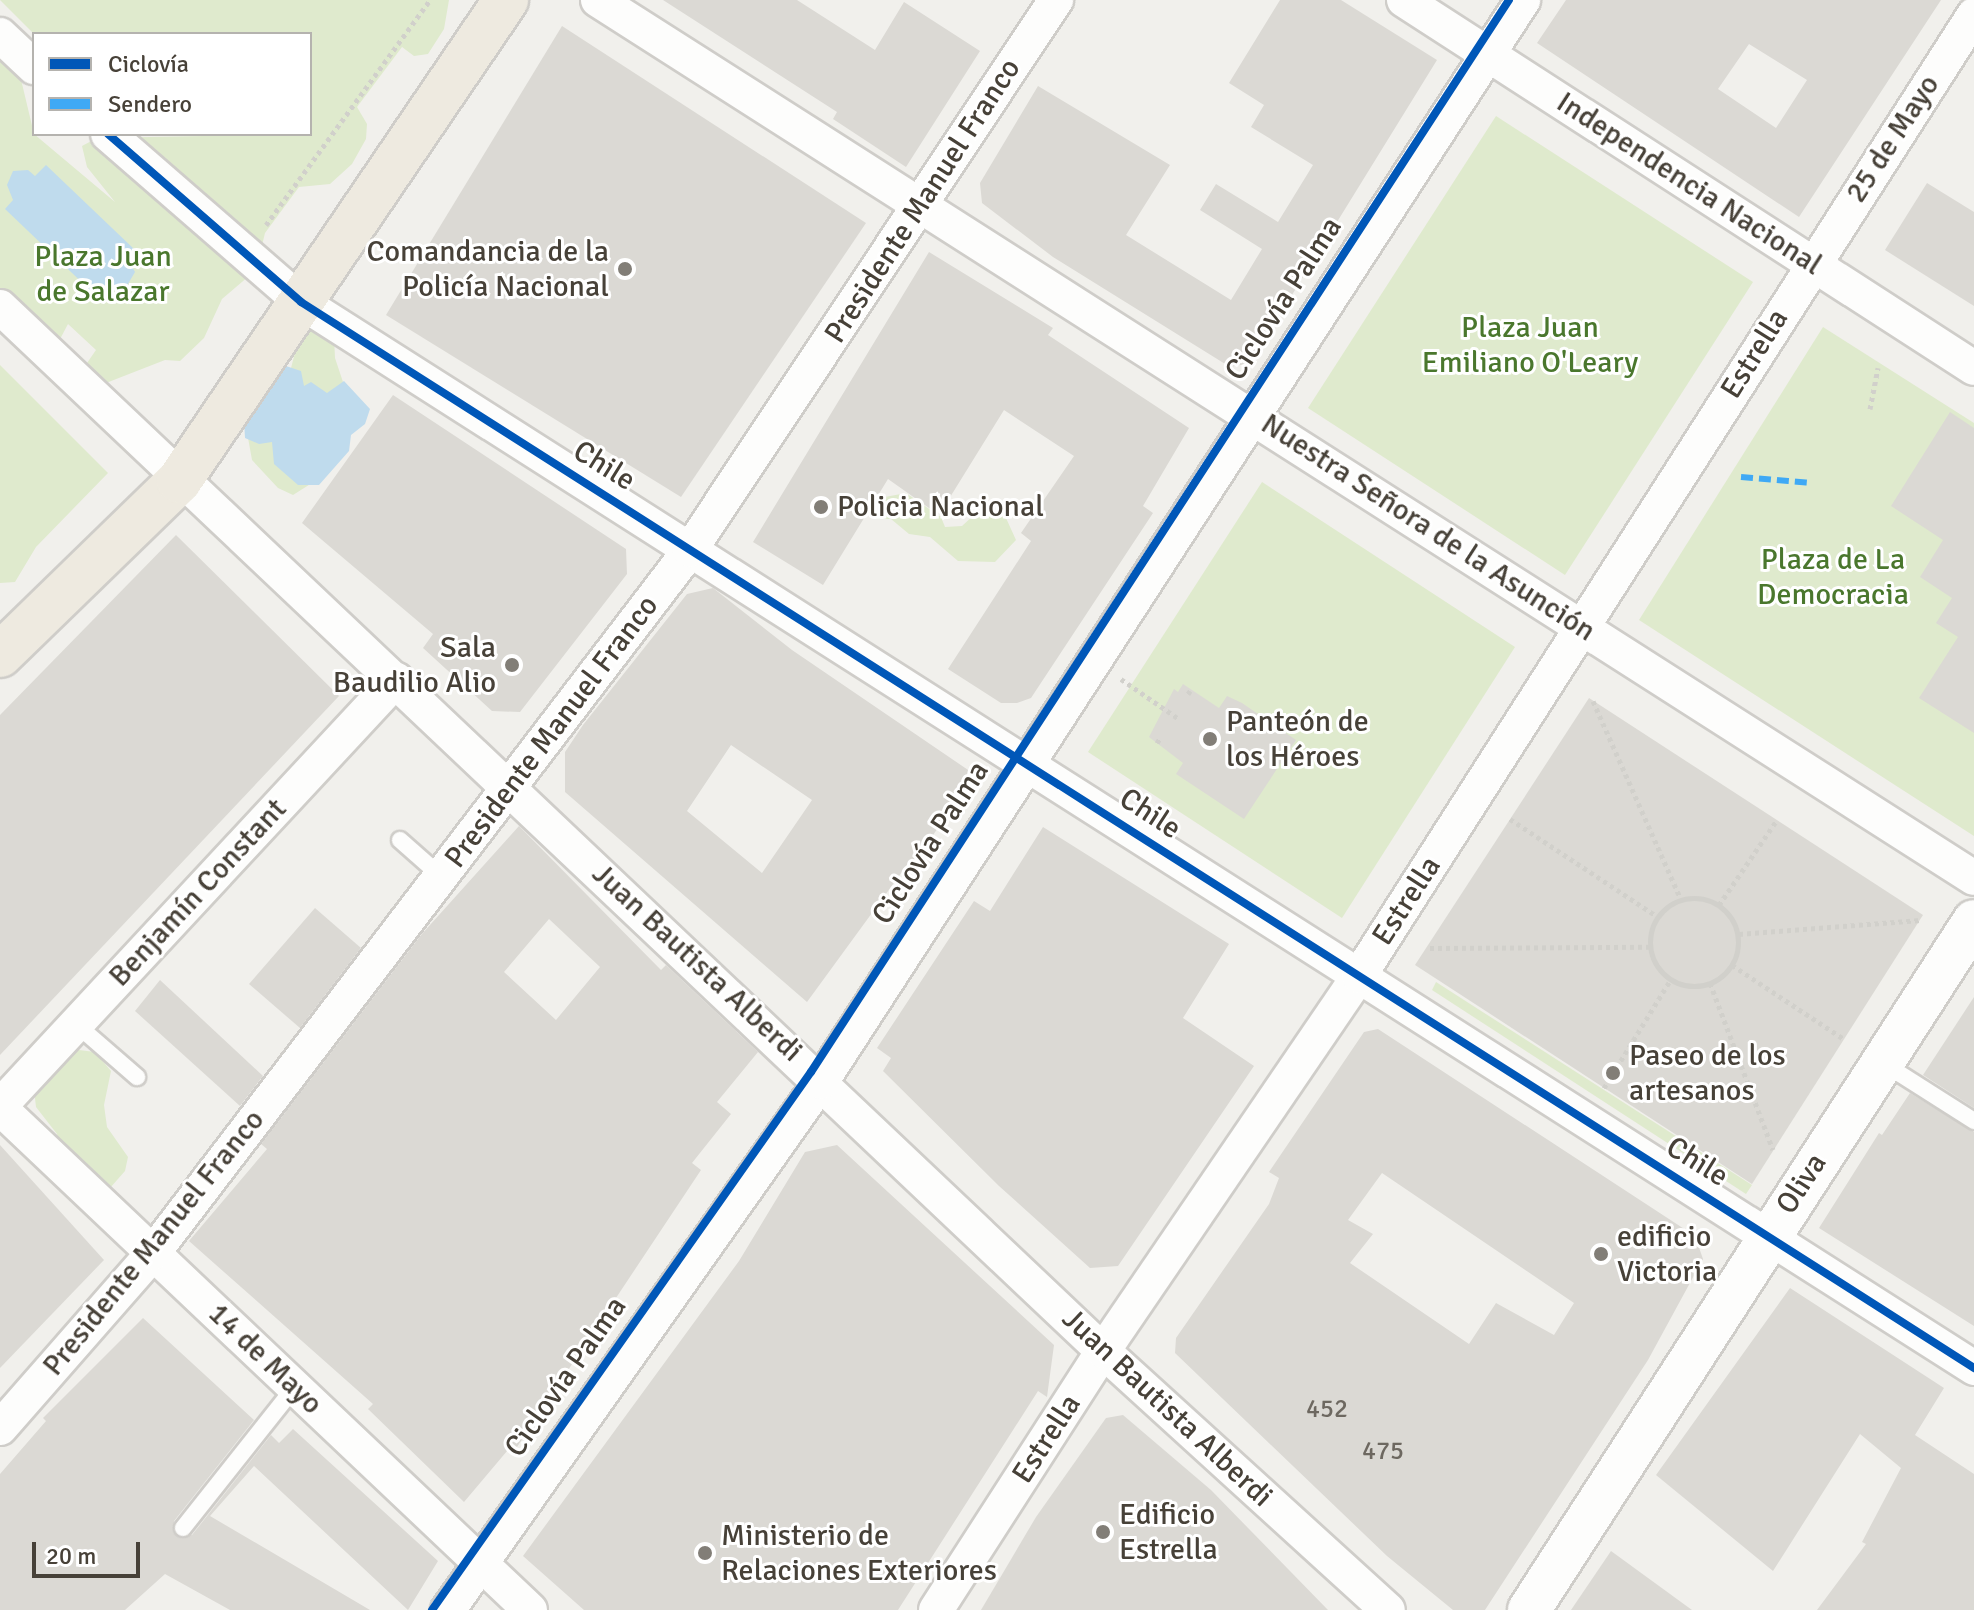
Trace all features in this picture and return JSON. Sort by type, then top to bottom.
[{"type":"highway","points":[[0,655],[179,481],[506,0]]},
{"type":"street","name":"Nuestra Señora de la Asunción","points":[[598,0],[1974,878]]},
{"type":"street","name":"Presidente Manuel Franco","points":[[0,1428],[153,1253],[443,878],[690,550],[1056,0]]},
{"type":"street","name":"Independencia Nacional","points":[[1404,0],[1974,368]]},
{"type":"street","points":[[448,1610],[821,1082],[1254,416],[1482,51],[1523,0]]},
{"type":"street","name":"25 de Mayo","points":[[1812,263],[1974,15]]},
{"type":"street","points":[[0,35],[32,65]]},
{"type":"street","name":"Chile","points":[[110,136],[301,302],[1974,1368]]},
{"type":"street","name":"Estrella","points":[[936,1610],[1103,1351],[1359,976],[1584,628],[1812,263]]},
{"type":"street","name":"Juan Bautista Alberdi","points":[[0,307],[179,481],[511,787],[1103,1351],[1388,1610]]},
{"type":"street","name":"Benjamín Constant","points":[[0,1107],[396,680]]},
{"type":"street","name":"Oliva","points":[[1529,1610],[1767,1236],[1974,921]]},
{"type":"street","name":"14 de Mayo","points":[[0,1107],[530,1610]]},
{"type":"lane","points":[[400,840],[443,878]]},
{"type":"lane","points":[[76,1024],[137,1077]]},
{"type":"lane","points":[[1882,1062],[1974,1121]]},
{"type":"lane","points":[[183,1528],[294,1388]]},
{"type":"path","points":[[264,228],[430,0]]},
{"type":"path","points":[[1870,409],[1878,368]]},
{"type":"path","points":[[1129,684],[1179,719]]},
{"type":"path","points":[[1593,701],[1681,900]]},
{"type":"path","points":[[1510,819],[1658,917]]},
{"type":"path","points":[[1719,905],[1777,820]]},
{"type":"path","points":[[1706,899],[1719,905],[1739,934],[1732,965],[1710,983],[1690,986],[1671,979],[1655,962],[1650,947],[1658,917],[1681,900],[1706,899]]},
{"type":"path","points":[[1739,934],[1920,920]]},
{"type":"path","points":[[1430,948],[1650,947]]},
{"type":"path","points":[[1732,965],[1844,1039]]},
{"type":"path","points":[[1604,1088],[1671,979]]},
{"type":"path","points":[[1710,983],[1773,1150]]},
{"type":"green space","name":"Plaza Juan de Salazar","points":[[0,0],[449,0],[444,29],[428,54],[414,56],[402,47],[357,107],[367,124],[366,139],[352,164],[330,184],[299,187],[265,233],[256,270],[222,299],[204,338],[180,361],[165,360],[106,383],[91,379],[87,363],[96,350],[68,324],[59,341],[0,299],[0,46],[19,71],[32,136],[36,136],[115,202],[87,167],[82,146],[97,138],[312,136],[312,32],[32,32]]},
{"type":"green space","name":"Plaza Juan Emiliano O'Leary","points":[[1496,116],[1753,282],[1565,575],[1308,408]]},
{"type":"green space","points":[[303,322],[334,336],[335,358],[347,394],[312,483],[293,495],[278,488],[252,460],[245,421],[291,368]]},
{"type":"green space","name":"Plaza de La Democracia","points":[[1823,327],[1974,423],[1974,836],[1639,620]]},
{"type":"green space","points":[[0,365],[108,473],[36,547],[15,582],[0,583]]},
{"type":"green space","points":[[1262,482],[1515,647],[1342,918],[1088,752]]},
{"type":"green space","points":[[906,493],[941,517],[945,527],[962,526],[975,514],[992,512],[1006,518],[1016,540],[995,562],[958,561],[930,537],[909,534],[891,519],[874,519],[885,497]]},
{"type":"green space","points":[[1436,982],[1752,1185],[1746,1194],[1432,990]]},
{"type":"green space","points":[[63,1048],[95,1052],[111,1071],[104,1105],[107,1127],[128,1157],[125,1171],[110,1188],[102,1190],[63,1158],[57,1134],[36,1107],[34,1090]]},
{"type":"water","points":[[46,165],[134,249],[127,257],[135,272],[125,289],[116,291],[101,284],[93,293],[5,209],[13,200],[7,185],[13,171],[28,170],[35,176]]},
{"type":"water","points":[[286,366],[301,371],[304,386],[311,382],[327,393],[344,381],[370,409],[365,424],[351,435],[349,451],[319,485],[298,485],[274,464],[272,442],[259,444],[245,438],[244,420],[279,368]]},
{"type":"building","points":[[663,0],[797,0],[875,50],[904,2],[980,51],[906,167],[833,119],[837,112]]},
{"type":"building","points":[[1280,0],[1341,0],[1437,60],[1250,363],[1230,367],[1053,257],[982,203],[980,183],[1038,86],[1170,165],[1126,235],[1231,300],[1262,249],[1200,210],[1216,184],[1278,222],[1313,165],[1251,127],[1264,105],[1229,83]]},
{"type":"building","points":[[1566,0],[1941,0],[1799,217],[1537,43]],"holes":[[[1749,44],[1807,80],[1776,128],[1718,89]]]},
{"type":"building","name":"Comandancia de la Policía Nacional","points":[[562,26],[866,223],[681,497],[386,315]]},
{"type":"building","points":[[1927,183],[1974,212],[1974,306],[1885,250]]},
{"type":"building","points":[[929,252],[1053,328],[1048,335],[1189,428],[1143,506],[1153,513],[1031,698],[1017,703],[1001,703],[948,669],[1031,541],[1021,533],[1074,456],[1004,410],[939,515],[888,479],[823,585],[753,542]]},
{"type":"building","points":[[393,395],[626,549],[627,574],[520,712],[492,711],[423,648],[433,634],[302,523]]},
{"type":"building","points":[[1950,412],[1974,428],[1974,733],[1919,698],[1958,637],[1936,623],[1952,598],[1920,577],[1943,540],[1891,506]]},
{"type":"building","points":[[176,535],[339,696],[0,1055],[0,715]]},
{"type":"building","points":[[713,588],[792,650],[974,774],[911,868],[907,865],[807,1002],[565,792],[565,752],[687,594]],"holes":[[[731,745],[812,800],[762,873],[687,811]]]},
{"type":"building","name":"Panteón de los Héroes","points":[[1183,684],[1219,708],[1227,696],[1242,703],[1296,740],[1244,819],[1176,774],[1183,763],[1149,737],[1174,689],[1178,692]]},
{"type":"building","points":[[1589,698],[1923,915],[1752,1184],[1415,965]]},
{"type":"building","points":[[519,826],[661,970],[666,965],[758,1052],[717,1102],[731,1114],[692,1163],[701,1170],[517,1447],[513,1444],[464,1502],[368,1409],[373,1404],[189,1241],[267,1149],[261,1144],[421,935]],"holes":[[[549,919],[600,967],[556,1020],[504,972]]]},
{"type":"building","points":[[1043,827],[1229,944],[1183,1018],[1254,1066],[1118,1266],[1090,1268],[999,1186],[883,1071],[891,1058],[877,1048],[974,901],[990,911]]},
{"type":"building","points":[[315,908],[361,948],[300,1028],[249,984]]},
{"type":"building","points":[[160,980],[263,1076],[240,1106],[135,1011]]},
{"type":"building","points":[[1974,997],[1974,1108],[1923,1075]]},
{"type":"building","points":[[1378,1029],[1695,1236],[1703,1259],[1648,1360],[1485,1610],[1453,1610],[1387,1556],[1175,1353],[1176,1338],[1269,1204],[1279,1178],[1269,1172],[1364,1032]],"holes":[[[1382,1173],[1574,1303],[1554,1335],[1496,1303],[1469,1344],[1350,1263],[1373,1234],[1348,1220]]]},
{"type":"building","points":[[1910,1093],[1974,1132],[1974,1326],[1819,1228],[1879,1133],[1882,1135]]},
{"type":"building","points":[[0,1145],[104,1260],[0,1368]]},
{"type":"building","points":[[837,1145],[1054,1345],[1047,1397],[1038,1391],[898,1610],[584,1610],[523,1556],[739,1261],[805,1152]]},
{"type":"building","points":[[1790,1288],[1944,1388],[1915,1435],[1974,1474],[1974,1610],[1817,1610],[1866,1544],[1862,1542],[1901,1468],[1860,1434],[1773,1571],[1656,1475]]},
{"type":"building","points":[[143,1318],[254,1420],[174,1521],[176,1536],[192,1535],[271,1435],[279,1443],[293,1429],[438,1561],[408,1610],[254,1466],[210,1516],[370,1610],[230,1610],[165,1574],[125,1610],[0,1610],[0,1474],[46,1421],[43,1418]]},
{"type":"building","points":[[1123,1415],[1211,1490],[1328,1610],[981,1610],[1036,1517],[1106,1418]]},
{"type":"building","points":[[1611,1551],[1692,1610],[1571,1610]]},
{"type":"marked path","points":[[1741,477],[1812,483]]},
{"type":"cycle path","name":"Ciclovía Palma","points":[[432,1610],[811,1072],[1509,0]]},
{"type":"cycle path","points":[[110,136],[301,302],[1974,1368]]},
{"type":"place","name":"Comandancia de la Policía Nacional","points":[[625,269]]},
{"type":"place","name":"Policia Nacional","points":[[821,507]]},
{"type":"place","name":"Sala Baudilio Alio","points":[[512,665]]},
{"type":"place","name":"Panteón de los Héroes","points":[[1210,739]]},
{"type":"place","name":"Paseo de los artesanos","points":[[1613,1073]]},
{"type":"place","name":"edificio Victoria","points":[[1601,1254]]},
{"type":"place","name":"Edificio Estrella","points":[[1103,1532]]},
{"type":"place","name":"Ministerio de Relaciones Exteriores","points":[[705,1553]]}]
